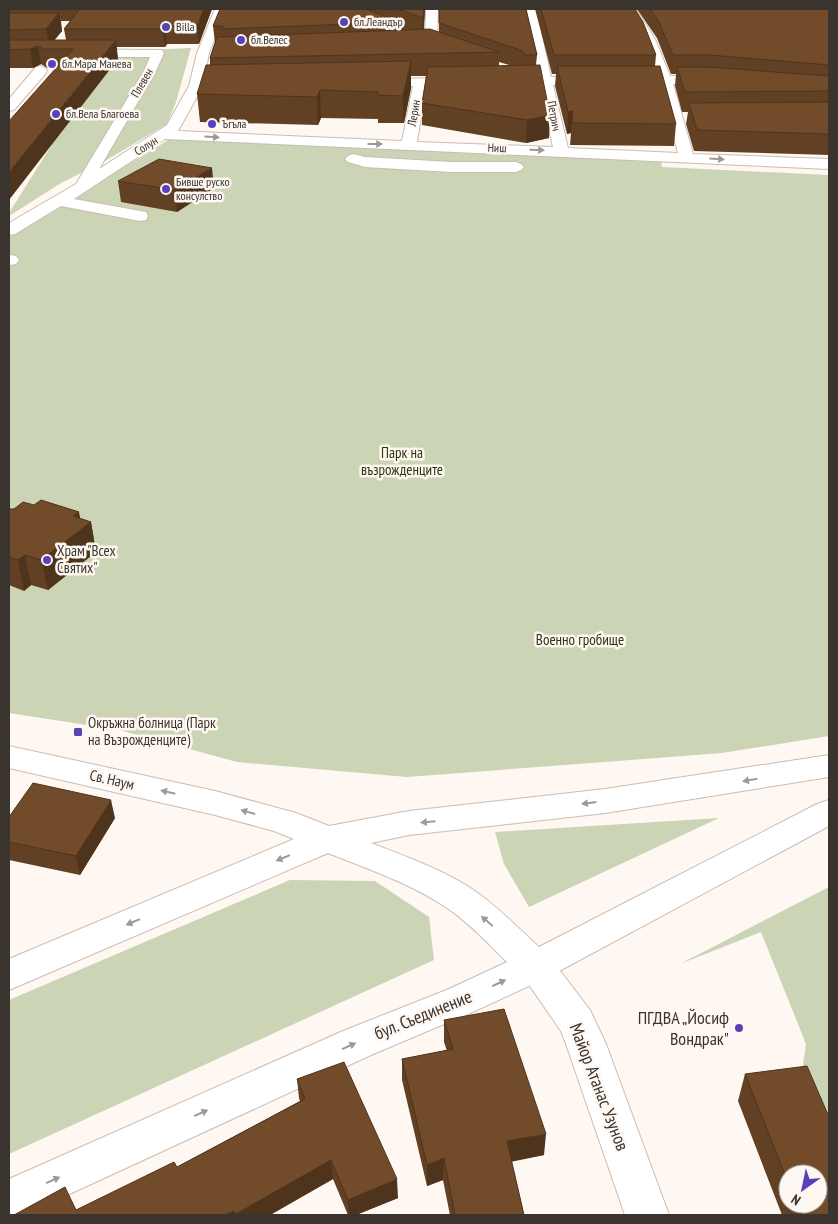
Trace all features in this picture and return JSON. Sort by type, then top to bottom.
[{"type":"street","name":"Солун","points":[[9,230],[79,189],[164,135],[178,121],[201,86],[203,53],[220,9]]},
{"type":"street","points":[[432,9],[436,46]]},
{"type":"street","name":"Петрич","points":[[530,9],[540,80],[561,151]]},
{"type":"street","points":[[632,9],[651,42],[680,117],[687,158]]},
{"type":"street","points":[[405,34],[436,46]]},
{"type":"street","points":[[54,53],[64,39]]},
{"type":"street","points":[[392,46],[436,46]]},
{"type":"street","points":[[203,53],[221,52]]},
{"type":"street","name":"Плевен","points":[[9,53],[158,53],[150,71],[79,189]]},
{"type":"street","points":[[9,107],[46,70],[25,70]]},
{"type":"street","points":[[504,70],[540,80]]},
{"type":"street","points":[[130,71],[150,71]]},
{"type":"street","points":[[362,83],[477,81]]},
{"type":"street","points":[[496,81],[726,81]]},
{"type":"street","name":"Лерин","points":[[409,144],[420,82]]},
{"type":"street","name":"Ниш","points":[[164,135],[351,144],[409,144],[829,164]]},
{"type":"street","points":[[351,144],[351,158],[365,162],[451,167],[516,167]]},
{"type":"street","points":[[59,201],[140,216]]},
{"type":"street","name":"Св. Наум","points":[[9,757],[215,803],[284,822],[328,839]]},
{"type":"street","points":[[9,975],[328,839],[409,823],[605,801],[829,766]]},
{"type":"street","name":"бул. Съединение","points":[[9,1200],[357,1043],[462,1000],[535,966],[829,812]]},
{"type":"street","name":"Майор Атанас Узунов","points":[[328,839],[404,869],[456,896],[489,922],[535,966],[576,1022],[586,1044],[647,1215]]},
{"type":"green space","points":[[191,48],[176,102],[167,124],[105,161],[61,183],[9,216],[9,213],[56,138],[103,52]]},
{"type":"green space","name":"Парк на възрожденците","points":[[170,139],[661,160],[662,167],[829,175],[829,736],[722,753],[407,777],[237,762],[119,730],[9,713],[9,236]]},
{"type":"green space","points":[[719,818],[529,907],[504,864],[495,832]]},
{"type":"green space","points":[[290,880],[375,881],[429,917],[434,960],[9,1154],[9,1000]]},
{"type":"green space","points":[[829,887],[829,1164],[799,1093],[806,1044],[761,932],[680,964]]},
{"type":"building","points":[[80,9],[204,9],[197,26],[165,26],[163,29],[64,29]]},
{"type":"building","points":[[220,9],[366,9],[402,22],[222,29],[223,26],[213,26]]},
{"type":"building","points":[[398,9],[424,9],[423,18]]},
{"type":"building","points":[[439,9],[526,9],[537,55],[525,55],[523,51],[439,23]]},
{"type":"building","points":[[541,9],[635,9],[643,22],[656,55],[554,55]]},
{"type":"building","points":[[650,9],[829,9],[829,65],[709,55],[673,55],[658,20]]},
{"type":"building","points":[[9,13],[59,13],[46,29],[9,30]]},
{"type":"building","points":[[430,29],[499,52],[210,58],[217,37]]},
{"type":"building","points":[[9,40],[116,40],[9,172],[9,121],[73,49],[44,49],[38,46],[30,49],[9,50]]},
{"type":"building","points":[[411,61],[403,96],[378,95],[378,92],[320,90],[317,97],[197,94],[206,65]]},
{"type":"building","points":[[540,65],[550,115],[527,120],[422,103],[428,67]]},
{"type":"building","points":[[557,66],[660,66],[676,124],[572,123],[573,111],[568,112]]},
{"type":"building","points":[[677,67],[709,67],[829,76],[829,91],[685,92]]},
{"type":"building","points":[[829,102],[829,134],[697,130],[689,103]]},
{"type":"building","points":[[159,159],[212,168],[174,190],[118,181]]},
{"type":"building","points":[[41,500],[79,512],[73,516],[91,522],[41,560],[25,555],[18,560],[9,557],[9,509],[14,509],[23,502],[34,505]]},
{"type":"building","points":[[33,783],[111,800],[76,856],[9,842],[9,817]]},
{"type":"building","points":[[504,1009],[546,1134],[507,1141],[524,1215],[455,1215],[444,1158],[427,1165],[402,1059],[453,1049],[444,1020]]},
{"type":"building","points":[[344,1062],[397,1179],[348,1200],[331,1160],[236,1214],[234,1211],[225,1215],[14,1215],[65,1187],[76,1210],[174,1162],[177,1167],[305,1099],[297,1079]]},
{"type":"building","points":[[807,1066],[829,1117],[829,1215],[801,1214],[828,1214],[828,1164],[781,1164],[745,1074]]},
{"type":"place","name":"бл.Леандър","points":[[344,22]]},
{"type":"place","name":"Billa","points":[[166,27]]},
{"type":"place","name":"бл.Велес","points":[[241,40]]},
{"type":"place","name":"бл.Мара Манева","points":[[52,64]]},
{"type":"place","name":"бл.Вела Благоева","points":[[56,114]]},
{"type":"place","name":"Ъгъла","points":[[212,124]]},
{"type":"place","name":"Бивше руско консулство","points":[[166,189]]},
{"type":"place","name":"Храм \"Всех Святих\"","points":[[47,560]]},
{"type":"place","name":"Окръжна болница (Парк на Възрожденците)","points":[[78,732]]},
{"type":"place","name":"ПГДВА „Йосиф Вондрак\"","points":[[739,1028]]},
{"type":"park label","name":"Военно гробище","points":[[580,640]]}]
